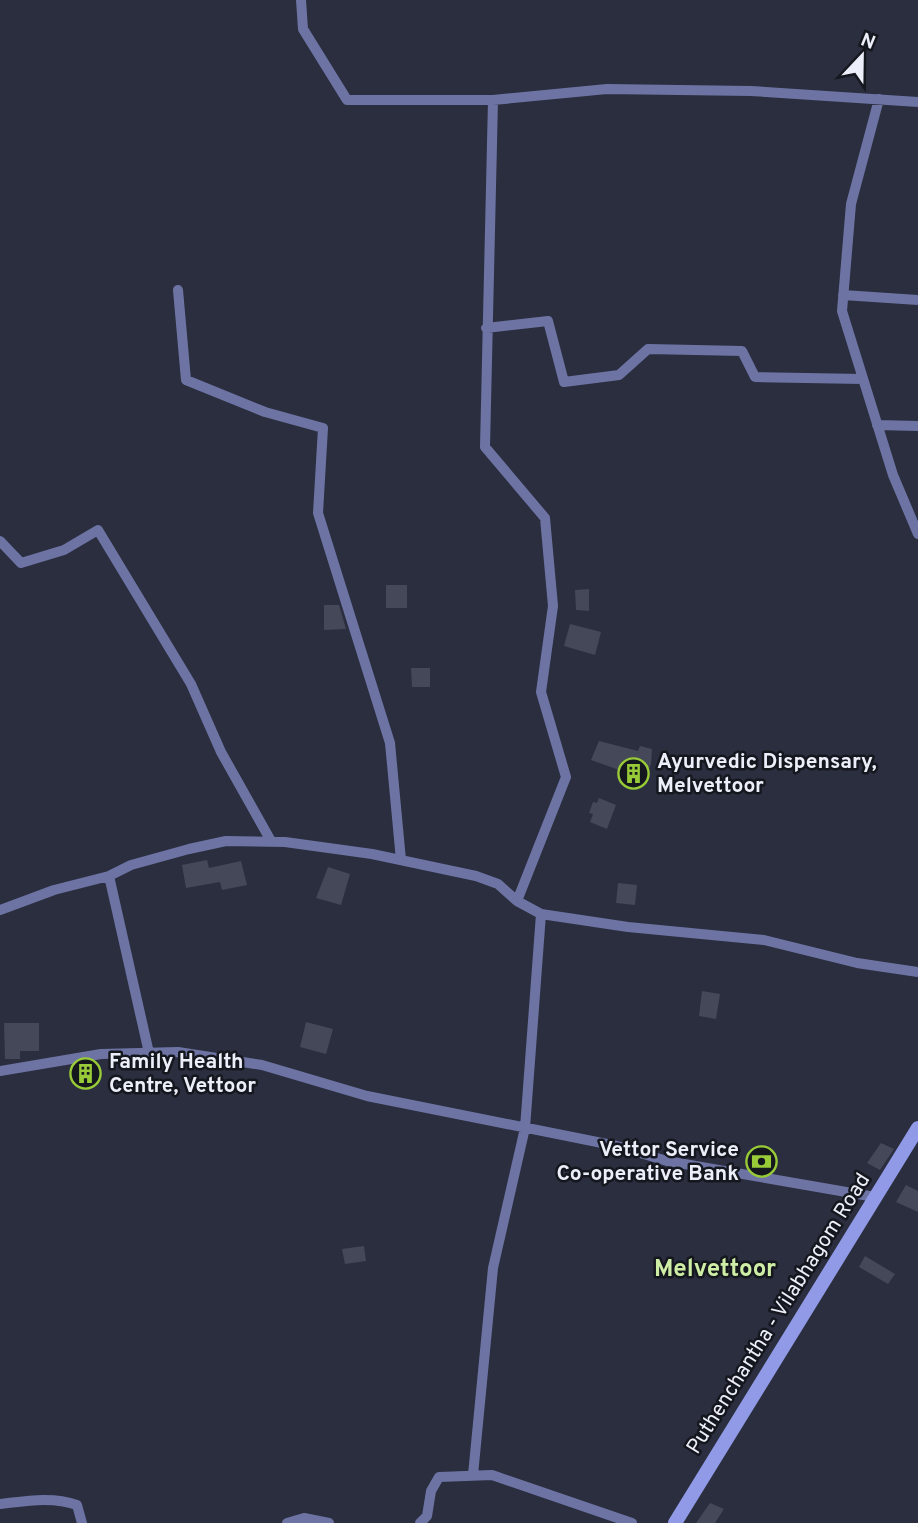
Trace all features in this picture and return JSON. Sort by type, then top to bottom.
[{"type":"main road","name":"Puthenchantha - Vilabhagom Road","points":[[675,1523],[918,1128]]},
{"type":"street","points":[[301,0],[303,29],[347,100],[493,100],[607,89],[751,91],[918,102]]},
{"type":"street","points":[[879,99],[851,204],[842,311],[893,475],[918,534]]},
{"type":"street","points":[[493,100],[485,447],[545,518],[553,606],[541,692],[566,778],[517,901]]},
{"type":"street","points":[[178,290],[186,380],[265,412],[323,428],[318,513],[390,743],[401,860]]},
{"type":"street","points":[[844,295],[918,300]]},
{"type":"street","points":[[486,328],[548,321],[564,382],[619,375],[648,349],[742,351],[755,377],[863,379]]},
{"type":"street","points":[[877,425],[918,426]]},
{"type":"street","points":[[0,541],[21,563],[64,550],[98,530],[191,684],[221,752],[271,841]]},
{"type":"street","points":[[0,910],[54,890],[109,876],[131,865],[226,841],[271,841],[336,848],[477,876],[498,884],[517,901],[541,914],[628,927],[764,940],[857,963],[918,972]]},
{"type":"street","points":[[109,876],[149,1053]]},
{"type":"street","points":[[473,1475],[493,1268],[525,1128],[541,914]]},
{"type":"street","points":[[0,1071],[101,1054],[178,1052],[262,1065],[368,1096],[617,1146],[667,1161],[875,1197]]},
{"type":"street","points":[[420,1523],[427,1516],[434,1482],[439,1478],[473,1475],[492,1475],[632,1523]]},
{"type":"street","points":[[0,1504],[48,1499],[65,1501],[77,1505],[82,1523]]},
{"type":"street","points":[[287,1523],[304,1518],[329,1523]]},
{"type":"building","points":[[386,585],[407,585],[407,608],[386,608]]},
{"type":"building","points":[[589,589],[589,611],[576,610],[575,590]]},
{"type":"building","points":[[324,605],[339,605],[346,629],[324,630]]},
{"type":"building","points":[[570,624],[601,632],[595,655],[564,646]]},
{"type":"building","points":[[411,668],[430,668],[430,687],[412,687]]},
{"type":"building","points":[[599,741],[638,751],[640,746],[652,749],[651,764],[643,784],[619,783],[622,771],[591,760]]},
{"type":"building","points":[[599,798],[616,805],[607,829],[590,822],[593,814],[589,813],[593,802],[597,803]]},
{"type":"building","points":[[207,860],[209,868],[241,861],[247,885],[222,890],[220,882],[186,888],[182,865]]},
{"type":"building","points":[[328,867],[350,874],[341,905],[316,898]]},
{"type":"building","points":[[618,883],[637,885],[635,905],[616,903]]},
{"type":"building","points":[[702,991],[720,994],[716,1019],[699,1016]]},
{"type":"building","points":[[306,1022],[333,1029],[326,1054],[300,1047]]},
{"type":"building","points":[[4,1023],[39,1023],[39,1051],[20,1051],[20,1059],[5,1059]]},
{"type":"building","name":"Family Health Centre, Vettoor","points":[[95,1063],[97,1083],[76,1084],[76,1066]]},
{"type":"building","points":[[881,1143],[894,1149],[880,1170],[867,1163]]},
{"type":"building","points":[[906,1185],[918,1191],[918,1212],[896,1202]]},
{"type":"building","points":[[364,1246],[366,1261],[345,1264],[342,1249]]},
{"type":"building","points":[[865,1256],[895,1274],[888,1284],[859,1267]]},
{"type":"building","points":[[710,1503],[724,1509],[715,1523],[696,1523]]},
{"type":"place","name":"Ayurvedic Dispensary, Melvettoor","points":[[634,774]]},
{"type":"place","name":"Family Health Centre, Vettoor","points":[[86,1074]]},
{"type":"place","name":"Vettor Service Co-operative Bank","points":[[762,1162]]},
{"type":"district","name":"Melvettoor","points":[[715,1270]]}]
